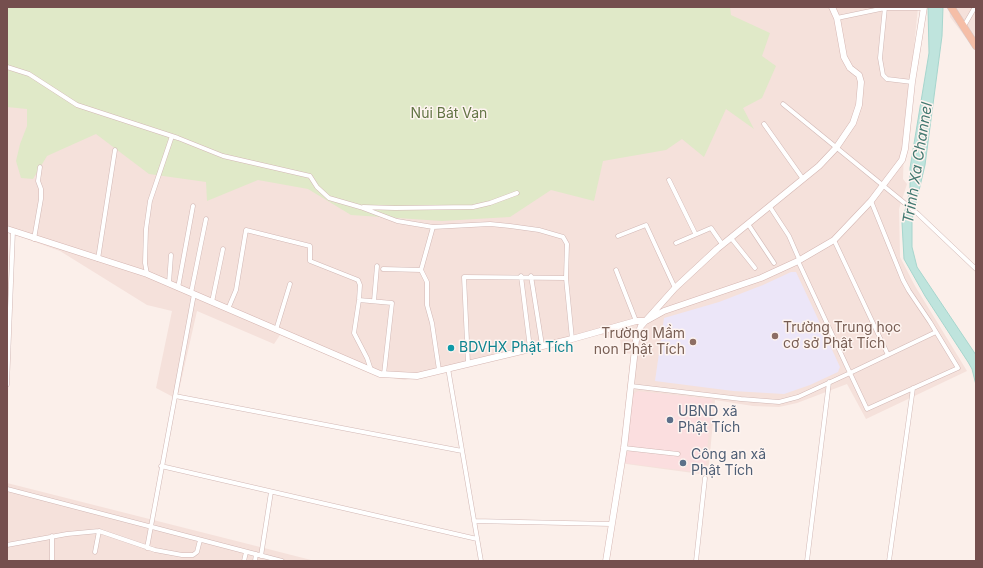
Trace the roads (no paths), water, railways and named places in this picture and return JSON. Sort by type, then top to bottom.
[{"type":"main road","points":[[606,561],[624,448],[636,340],[641,326],[675,288],[722,244],[732,238],[819,166],[836,148],[853,123],[857,114],[861,87],[859,75],[850,68],[844,57],[837,18],[832,7]]},
{"type":"main road","points":[[951,7],[976,46]]},
{"type":"main road","points":[[10,230],[34,239],[147,274],[276,330],[371,370],[384,374],[417,376],[572,339],[636,321],[644,321],[664,311],[761,278],[799,260],[834,240],[871,201],[899,165],[904,154],[912,82],[925,9]]},
{"type":"street","points":[[885,7],[880,58],[883,75],[887,79],[912,82]]},
{"type":"street","points":[[837,18],[885,7],[925,9]]},
{"type":"street","points":[[964,26],[975,7]]},
{"type":"street","points":[[7,67],[29,74],[77,105],[172,136],[223,156],[310,176],[317,186],[329,198],[360,207],[397,221],[433,227],[483,224],[510,226],[539,230],[563,237],[567,244],[566,278],[572,339]]},
{"type":"street","points":[[783,104],[918,214],[976,269]]},
{"type":"street","points":[[764,124],[803,179]]},
{"type":"street","points":[[147,274],[145,263],[146,229],[150,201],[172,136]]},
{"type":"street","points":[[98,259],[115,150]]},
{"type":"street","points":[[34,239],[41,199],[41,189],[38,181],[40,167]]},
{"type":"street","points":[[669,180],[695,233]]},
{"type":"street","points":[[360,207],[473,207],[490,203],[516,193]]},
{"type":"street","points":[[770,207],[789,236],[867,409],[958,368],[903,280],[871,201]]},
{"type":"street","points":[[178,288],[193,206]]},
{"type":"street","points":[[146,548],[175,396],[206,219]]},
{"type":"street","points":[[748,224],[774,262]]},
{"type":"street","points":[[618,236],[646,225],[675,288]]},
{"type":"street","points":[[433,227],[421,270],[427,282],[427,305],[432,323],[439,370]]},
{"type":"street","points":[[676,243],[695,233],[711,228],[722,244]]},
{"type":"street","points":[[7,385],[10,230]]},
{"type":"street","points":[[228,309],[236,290],[246,230],[310,246],[310,261],[358,280],[360,285],[359,300],[354,333],[367,358],[371,370]]},
{"type":"street","points":[[732,238],[756,268]]},
{"type":"street","points":[[834,240],[888,355]]},
{"type":"street","points":[[212,302],[223,249]]},
{"type":"street","points":[[169,284],[171,255]]},
{"type":"street","points":[[374,301],[377,266]]},
{"type":"street","points":[[384,269],[421,270]]},
{"type":"street","points":[[616,270],[636,321]]},
{"type":"street","points":[[521,276],[530,348]]},
{"type":"street","points":[[468,363],[464,277],[531,276],[566,278]]},
{"type":"street","points":[[531,276],[542,345]]},
{"type":"street","points":[[276,330],[290,284]]},
{"type":"street","points":[[359,300],[392,303],[384,374]]},
{"type":"street","points":[[631,386],[772,402],[790,400],[936,332]]},
{"type":"street","points":[[448,368],[480,561]]},
{"type":"street","points":[[807,561],[830,382]]},
{"type":"street","points":[[889,561],[913,388]]},
{"type":"street","points":[[175,396],[462,451]]},
{"type":"street","points":[[624,448],[678,454]]},
{"type":"street","points":[[161,466],[477,539]]},
{"type":"street","points":[[696,561],[705,478]]},
{"type":"street","points":[[7,489],[281,561]]},
{"type":"street","points":[[255,561],[259,555],[271,492]]},
{"type":"street","points":[[474,521],[611,524]]},
{"type":"street","points":[[7,545],[52,536],[99,531],[146,548],[182,555],[193,555],[197,552],[200,540]]},
{"type":"street","points":[[95,552],[99,531]]},
{"type":"street","points":[[52,536],[52,561]]},
{"type":"street","points":[[244,561],[246,552]]},
{"type":"water","name":"Trinh Xa Channel","points":[[928,7],[943,7],[942,36],[925,165],[912,220],[912,247],[917,267],[976,355],[976,385],[972,369],[968,362],[925,296],[904,259],[902,223],[910,190],[910,168],[929,53]]},
{"type":"place","name":"Trường Trung học cơ sở Phật Tích","points":[[775,336]]},
{"type":"place","name":"Trường Mầm non Phật Tích","points":[[693,342]]},
{"type":"place","name":"BDVHX Phật Tích","points":[[451,348]]},
{"type":"place","name":"UBND xã Phật Tích","points":[[670,420]]},
{"type":"place","name":"Công an xã Phật Tích","points":[[683,463]]},
{"type":"park label","name":"Núi Bát Vạn","points":[[449,114]]}]
